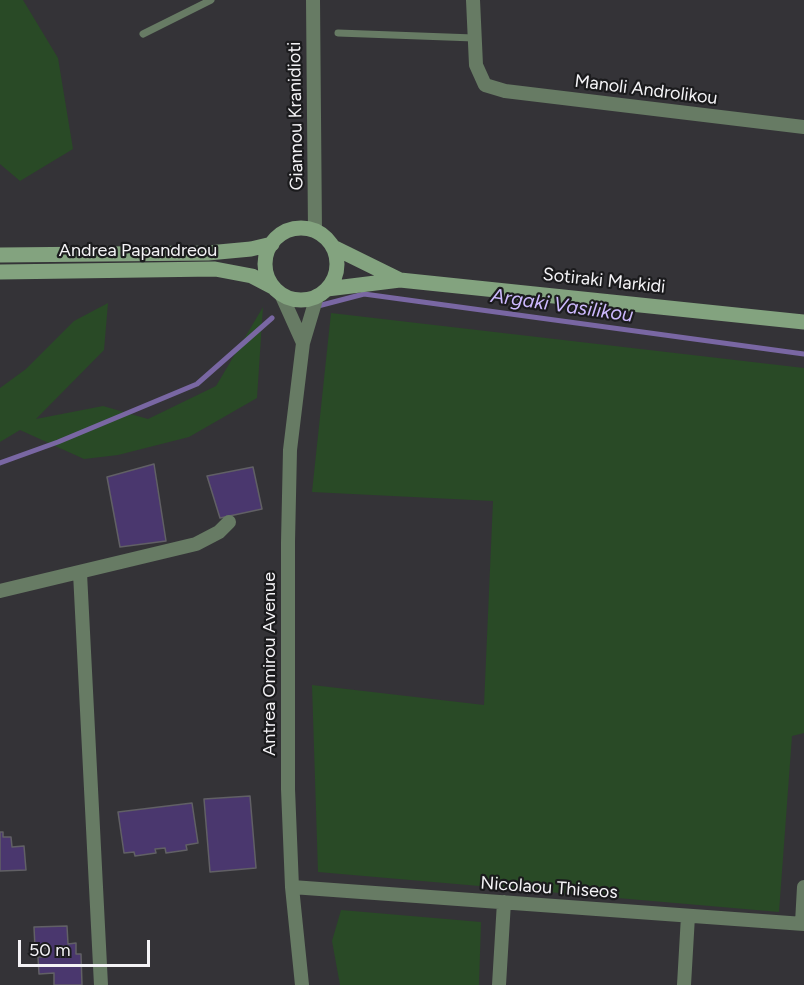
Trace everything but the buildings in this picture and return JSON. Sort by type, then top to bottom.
[{"type":"street","name":"Giannou Kranidioti","points":[[313,0],[315,231]]},
{"type":"street","points":[[473,0],[474,38]]},
{"type":"street","name":"Manoli Androlikou","points":[[474,38],[476,65],[485,85],[505,91],[804,127]]},
{"type":"street","points":[[277,290],[291,299],[304,300],[322,293],[334,280],[337,269],[336,258],[333,247],[322,235],[306,229],[286,231],[272,244],[265,265],[267,277],[277,290],[303,343]]},
{"type":"street","name":"Andrea Papandreou","points":[[0,255],[208,253],[251,249],[272,244]]},
{"type":"street","name":"Sotiraki Markidi","points":[[333,247],[400,280]]},
{"type":"street","name":"Andrea Papandreou","points":[[0,272],[215,269],[252,276],[277,290]]},
{"type":"street","name":"Sotiraki Markidi","points":[[322,293],[400,280],[804,322]]},
{"type":"street","name":"Antrea Omirou Avenue","points":[[302,985],[292,887],[288,789],[290,450],[303,343],[322,293]]},
{"type":"street","points":[[0,591],[196,544],[219,532],[230,522]]},
{"type":"street","points":[[80,573],[101,985]]},
{"type":"street","name":"Nicolaou Thiseos","points":[[292,887],[803,923]]},
{"type":"street","points":[[803,923],[804,887]]},
{"type":"street","points":[[500,985],[504,902]]},
{"type":"street","points":[[684,985],[688,916]]},
{"type":"lane","points":[[143,34],[211,0]]},
{"type":"lane","points":[[338,33],[474,38]]},
{"type":"green space","points":[[0,0],[23,0],[58,58],[73,149],[20,181],[0,164]]},
{"type":"green space","points":[[108,303],[104,350],[36,419],[103,406],[148,419],[216,386],[263,307],[257,398],[189,437],[118,455],[84,459],[20,430],[0,442],[0,388],[26,369],[74,321]]},
{"type":"green space","points":[[331,313],[804,368],[804,733],[792,736],[779,912],[318,872],[312,685],[484,705],[493,501],[312,492]]},
{"type":"green space","points":[[341,910],[481,922],[479,985],[340,985],[332,941]]},
{"type":"waterway","name":"Argaki Vasilikou","points":[[318,306],[364,294],[804,354]]},
{"type":"waterway","name":"Argaki Vasilikou","points":[[0,463],[58,442],[197,384],[272,318]]}]
